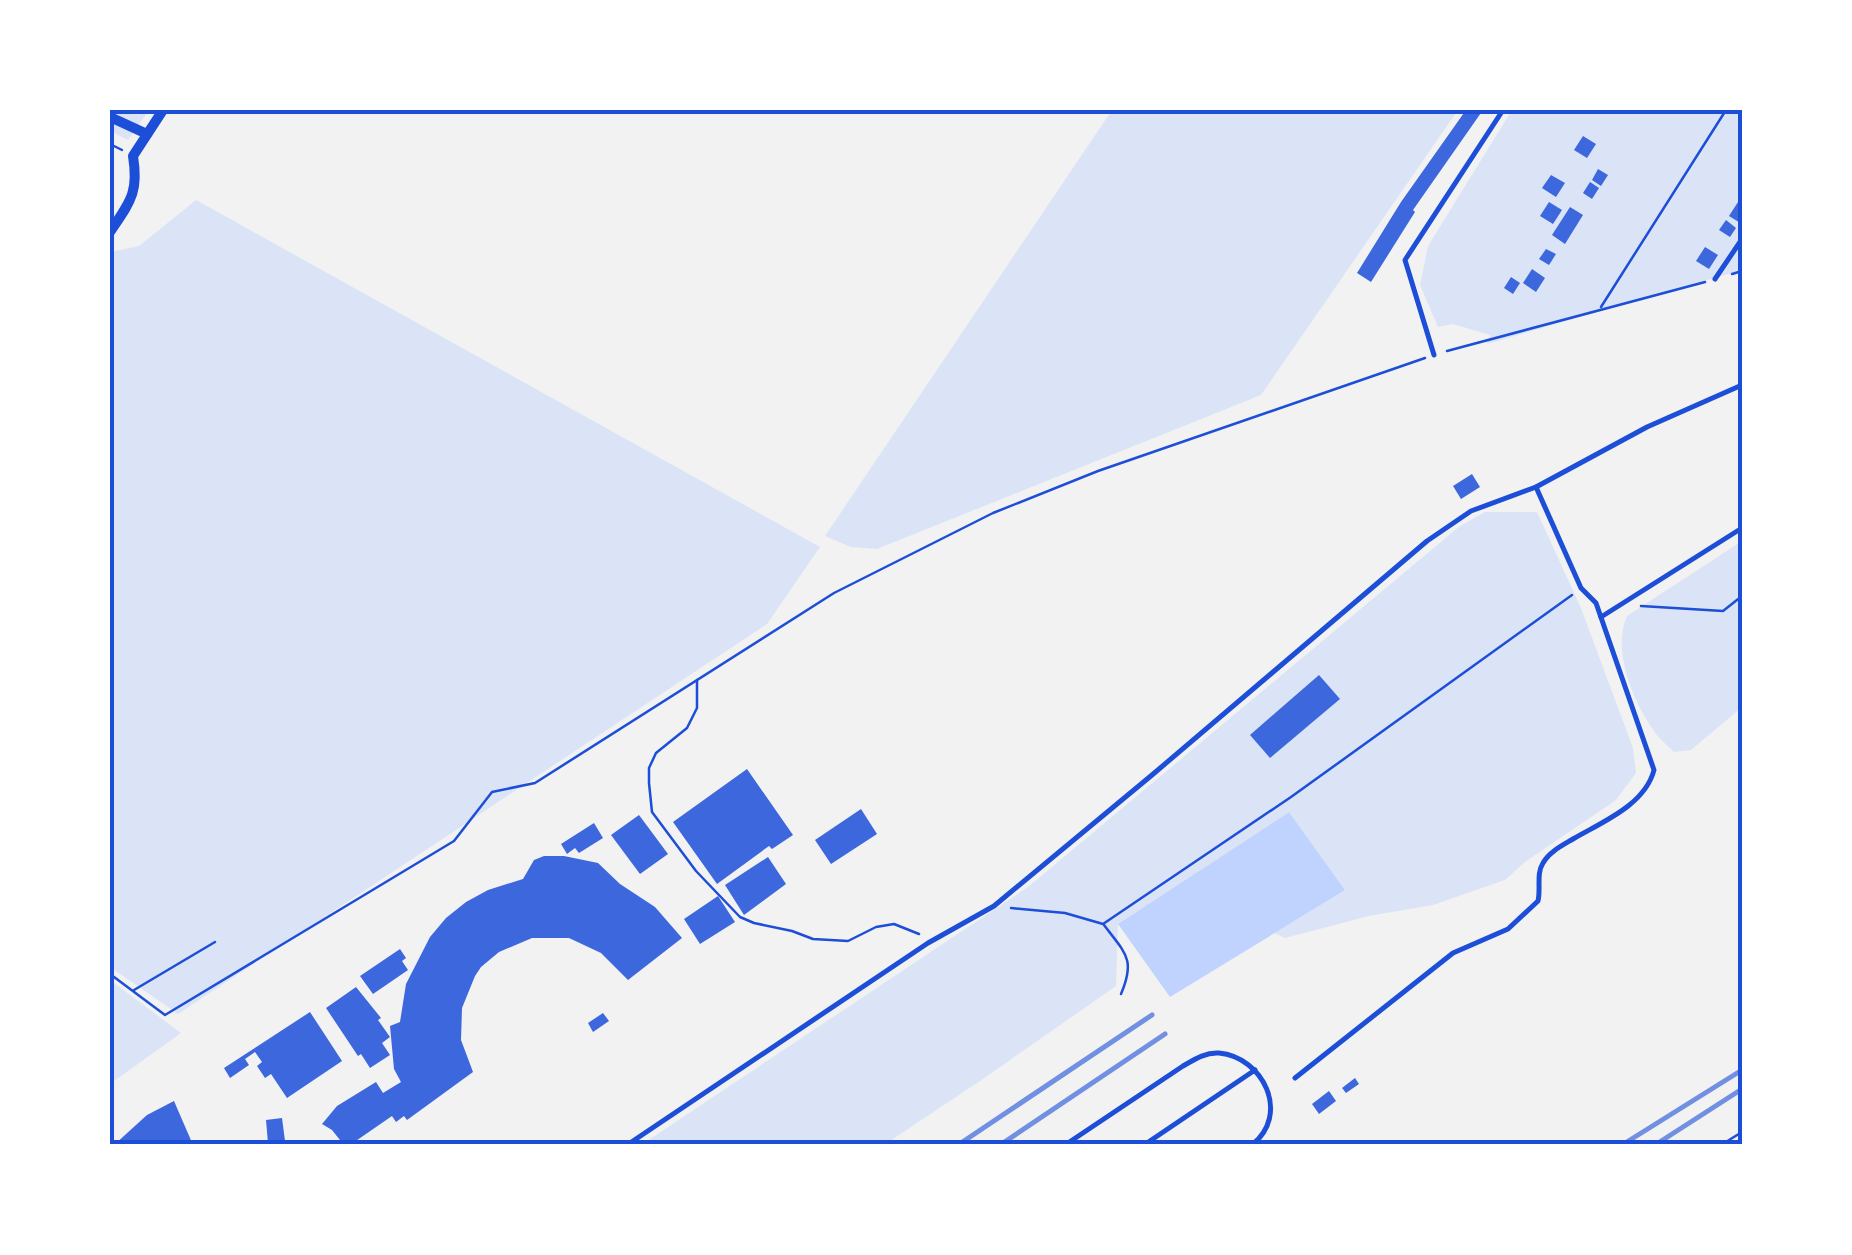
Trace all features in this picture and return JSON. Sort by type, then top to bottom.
[{"type":"street","points":[[110,232],[129,204],[136,179],[133,156],[164,110]]},
{"type":"street","points":[[110,116],[147,134]]},
{"type":"lane","points":[[1434,355],[1405,260],[1504,110]]},
{"type":"lane","points":[[1715,279],[1742,239]]},
{"type":"lane","points":[[627,1145],[928,943],[994,906],[1427,541],[1471,511],[1536,487],[1646,427],[1742,385]]},
{"type":"lane","points":[[1295,1078],[1452,953],[1508,929],[1538,901],[1539,874],[1547,857],[1628,806],[1651,781],[1651,760],[1596,603],[1581,588],[1536,487]]},
{"type":"lane","points":[[1601,617],[1742,528]]},
{"type":"lane","points":[[1064,1145],[1201,1055],[1217,1052],[1236,1056],[1255,1070],[1266,1088],[1273,1107],[1270,1123],[1252,1145]]},
{"type":"lane","points":[[1144,1145],[1255,1070]]},
{"type":"path","points":[[1600,310],[1726,110]]},
{"type":"path","points":[[110,974],[165,1015],[454,841],[492,792],[536,783],[834,594],[993,512],[1116,465],[1434,355],[1742,272]]},
{"type":"path","points":[[1104,924],[1290,797],[1581,588]]},
{"type":"path","points":[[1620,605],[1724,610],[1742,596]]},
{"type":"path","points":[[697,678],[697,708],[687,728],[656,753],[649,768],[652,812],[696,872],[740,917],[754,923],[814,939],[848,940],[876,927],[894,924],[912,930],[928,943]]},
{"type":"path","points":[[994,906],[1065,912],[1104,924],[1129,958],[1129,974],[1120,994]]},
{"type":"path","points":[[132,990],[215,942]]},
{"type":"path","points":[[1721,1145],[1742,1132]]},
{"type":"shaded area","points":[[110,110],[149,110],[128,140],[110,131]]},
{"type":"shaded area","points":[[1112,110],[1458,110],[1261,395],[877,549],[851,547],[825,536]]},
{"type":"shaded area","points":[[1512,110],[1742,110],[1742,270],[1487,344],[1490,335],[1453,324],[1438,327],[1420,285],[1428,246]]},
{"type":"shaded area","points":[[196,200],[820,547],[767,624],[178,1014],[110,967],[110,252],[139,246]]},
{"type":"shaded area","points":[[1485,512],[1537,512],[1581,608],[1633,748],[1636,773],[1616,800],[1505,880],[1433,905],[1369,916],[1285,938],[1274,933],[1345,890],[1289,812],[1118,924],[1116,986],[884,1145],[641,1145],[1028,887],[1460,526]]},
{"type":"shaded area","points":[[1742,541],[1742,707],[1691,750],[1674,752],[1654,731],[1631,689],[1622,643],[1627,616]]},
{"type":"shaded area","points":[[110,980],[181,1033],[110,1084]]},
{"type":"water","points":[[1289,812],[1345,890],[1170,997],[1118,924]]},
{"type":"building","points":[[1466,110],[1483,110],[1413,210],[1371,282],[1357,273]]},
{"type":"building","points":[[1583,136],[1596,144],[1587,158],[1574,150]]},
{"type":"building","points":[[1598,169],[1608,175],[1601,186],[1592,180]]},
{"type":"building","points":[[1551,175],[1565,183],[1556,197],[1542,188]]},
{"type":"building","points":[[1590,182],[1599,188],[1592,199],[1583,193]]},
{"type":"building","points":[[1549,202],[1562,210],[1553,224],[1540,216]]},
{"type":"building","points":[[1738,202],[1742,205],[1742,224],[1729,216]]},
{"type":"building","points":[[1570,207],[1583,215],[1565,244],[1552,235]]},
{"type":"building","points":[[1726,220],[1736,228],[1730,237],[1719,230]]},
{"type":"building","points":[[1705,247],[1718,255],[1709,269],[1696,261]]},
{"type":"building","points":[[1546,249],[1556,254],[1549,265],[1539,259]]},
{"type":"building","points":[[1532,269],[1545,278],[1536,292],[1523,283]]},
{"type":"building","points":[[1511,277],[1520,283],[1513,294],[1504,288]]},
{"type":"building","points":[[1472,474],[1480,487],[1461,499],[1453,486]]},
{"type":"building","points":[[1319,675],[1340,699],[1270,758],[1250,735]]},
{"type":"building","points":[[747,769],[793,835],[772,849],[769,846],[717,884],[673,822]]},
{"type":"building","points":[[861,809],[877,834],[831,864],[815,840]]},
{"type":"building","points":[[639,815],[668,854],[640,874],[611,835]]},
{"type":"building","points":[[594,823],[603,838],[579,853],[575,848],[567,854],[561,844]]},
{"type":"building","points":[[544,856],[598,863],[620,884],[655,907],[682,938],[628,980],[601,953],[569,938],[532,938],[499,952],[475,976],[462,1008],[461,1040],[473,1072],[407,1120],[404,1116],[396,1122],[392,1116],[350,1145],[344,1145],[322,1124],[337,1106],[376,1082],[383,1093],[401,1082],[394,1069],[390,1026],[400,1022],[406,984],[430,937],[466,902],[523,879],[534,860]]},
{"type":"building","points":[[768,857],[786,884],[744,915],[725,885]]},
{"type":"building","points":[[718,896],[735,922],[700,944],[684,919]]},
{"type":"building","points":[[400,949],[408,970],[373,994],[360,976]]},
{"type":"building","points":[[356,987],[381,1018],[378,1020],[390,1037],[382,1043],[390,1055],[370,1068],[326,1008]]},
{"type":"building","points":[[310,1012],[342,1061],[287,1098],[271,1074],[265,1078],[257,1066],[262,1062],[255,1052],[245,1059],[249,1065],[230,1078],[224,1068]]},
{"type":"building","points":[[603,1013],[609,1021],[593,1032],[588,1023]]},
{"type":"building","points":[[1355,1078],[1359,1084],[1346,1093],[1342,1088]]},
{"type":"building","points":[[1329,1091],[1336,1101],[1319,1114],[1312,1104]]},
{"type":"building","points":[[174,1101],[193,1145],[114,1145],[147,1115]]},
{"type":"building","points":[[282,1118],[285,1141],[268,1143],[266,1120]]},
{"type":"railway","points":[[958,1145],[1152,1015]]},
{"type":"railway","points":[[1000,1145],[1165,1034]]},
{"type":"railway","points":[[1622,1145],[1742,1070]]},
{"type":"railway","points":[[1655,1145],[1742,1089]]}]
